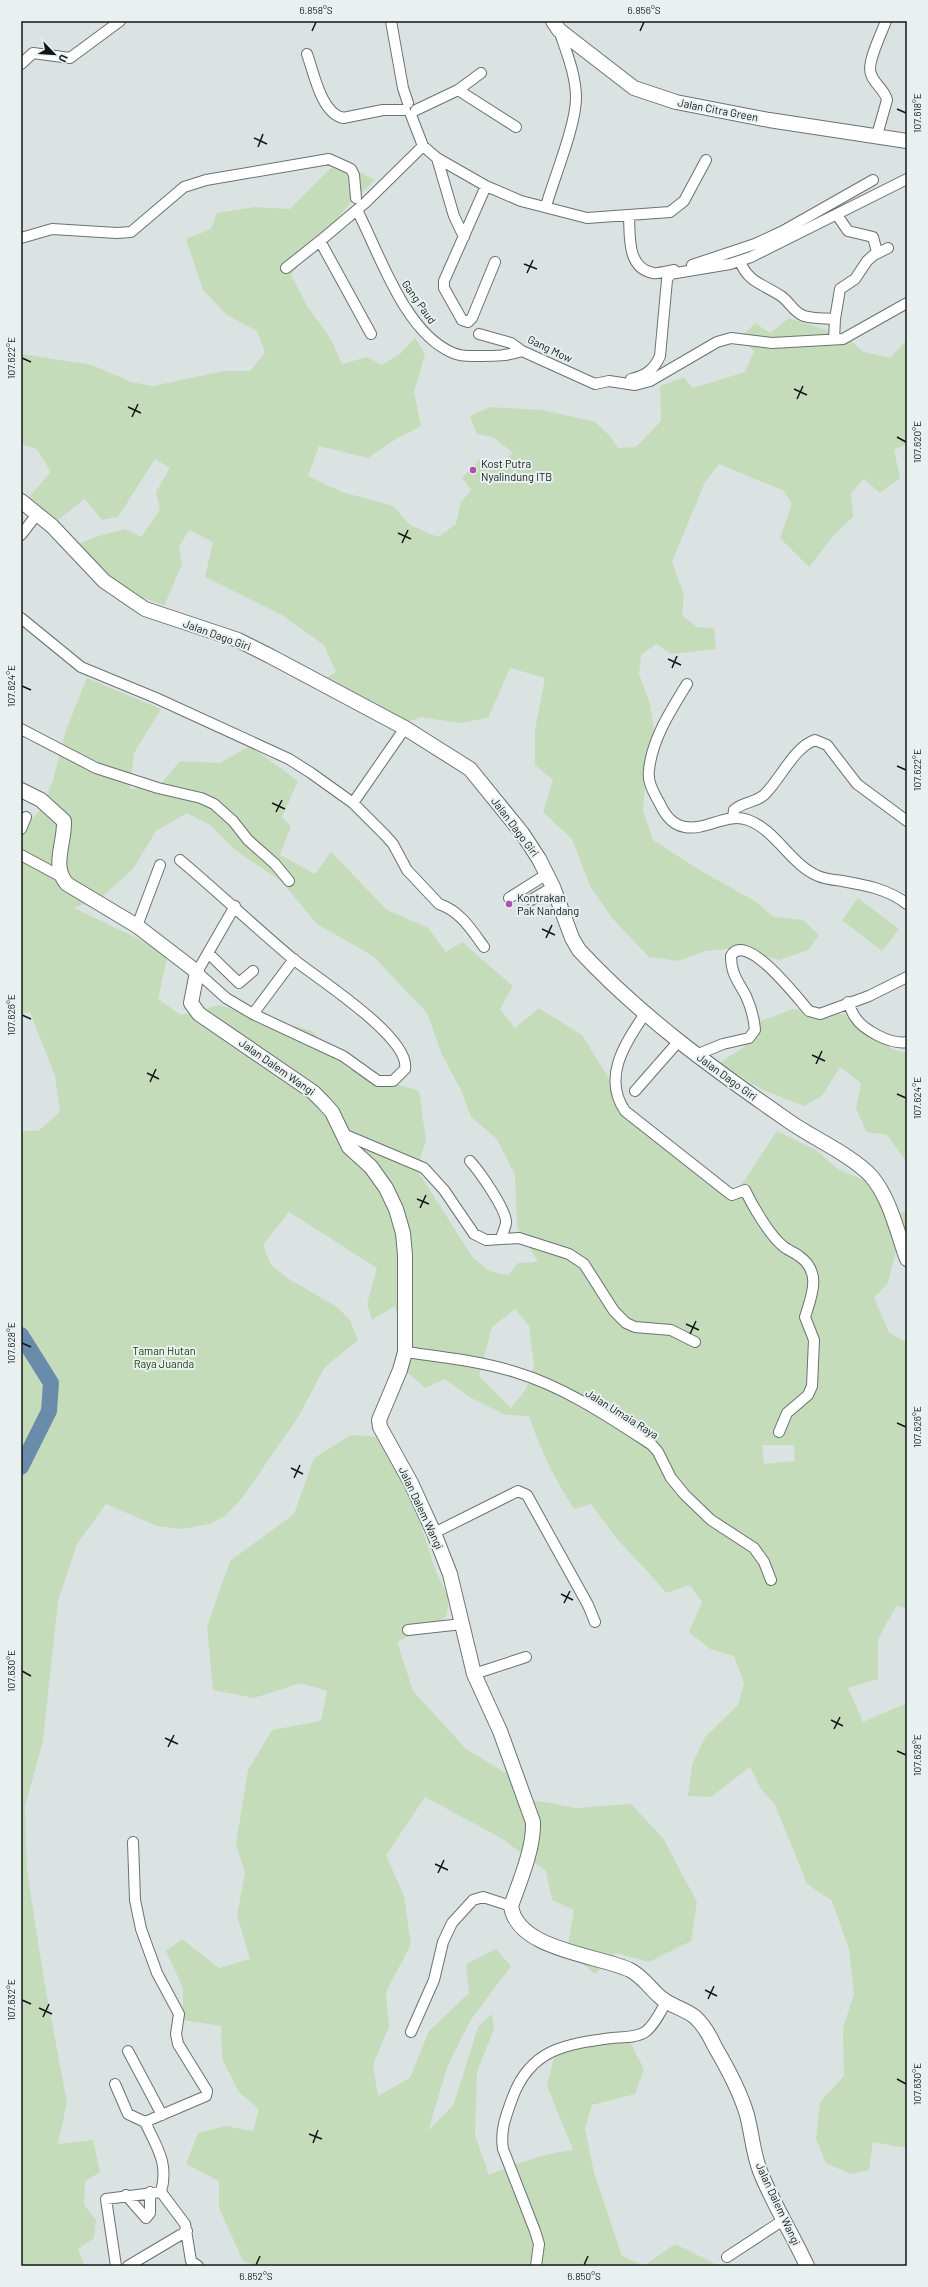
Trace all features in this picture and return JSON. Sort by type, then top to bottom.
[{"type":"street","points":[[21,64],[33,53],[70,58],[120,21]]},
{"type":"street","points":[[391,21],[403,88],[422,146],[437,158],[486,186],[521,201],[546,206],[587,218],[670,212],[680,205],[688,195],[706,160]]},
{"type":"street","points":[[877,135],[887,100],[886,96],[870,74],[870,65],[886,21]]},
{"type":"street","points":[[546,206],[574,115],[576,97],[572,71],[556,25]]},
{"type":"street","name":"Jalan Citra Green","points":[[556,25],[634,88],[676,102],[769,120],[877,135],[907,141]]},
{"type":"street","points":[[307,54],[326,108],[338,117],[343,118],[383,110],[410,110],[458,90],[481,73]]},
{"type":"street","points":[[458,90],[516,127]]},
{"type":"street","points":[[286,268],[320,241],[422,146]]},
{"type":"street","points":[[437,158],[454,216],[464,237]]},
{"type":"street","name":"Gang Paud","points":[[21,238],[52,229],[117,233],[131,232],[141,226],[184,187],[206,180],[329,159],[351,169],[354,175],[360,205],[387,277],[425,333],[440,346],[462,355],[505,357],[522,351]]},
{"type":"street","points":[[629,216],[634,260],[637,264],[654,274],[681,268],[755,244],[783,231],[873,180]]},
{"type":"street","points":[[613,382],[643,376],[656,365],[662,345],[667,277],[677,273],[740,261],[907,180]]},
{"type":"street","points":[[486,186],[444,281],[444,288],[462,320],[468,322],[472,318],[495,262]]},
{"type":"street","points":[[837,215],[848,231],[873,237],[877,250],[876,254]]},
{"type":"street","points":[[320,241],[371,334]]},
{"type":"street","points":[[834,339],[835,319],[840,289],[855,279],[867,260],[888,248]]},
{"type":"street","points":[[740,261],[746,274],[752,280],[780,296],[800,314],[812,318],[835,319]]},
{"type":"street","points":[[613,382],[635,385],[650,381],[707,347],[731,338],[772,343],[834,339],[849,336],[907,303]]},
{"type":"street","name":"Gang Mow","points":[[479,334],[511,342],[522,351],[595,384],[613,382]]},
{"type":"street","name":"Jalan Dago Giri","points":[[21,501],[38,513],[104,581],[145,609],[238,640],[405,728],[470,769],[522,833],[547,874],[554,887],[572,938],[579,950],[644,1014],[678,1042],[791,1123],[869,1175],[881,1190],[907,1259]]},
{"type":"street","points":[[21,535],[38,513]]},
{"type":"street","points":[[21,618],[81,667],[156,698],[289,759],[311,773],[353,803],[393,844],[407,870],[439,904],[444,905],[463,919],[484,947]]},
{"type":"street","points":[[687,684],[666,718],[655,747],[649,770],[650,786],[665,814],[680,825],[696,828],[733,818],[746,819],[760,825],[800,865],[819,877],[868,885],[886,892],[907,904]]},
{"type":"street","points":[[353,803],[405,728]]},
{"type":"street","points":[[21,729],[96,768],[158,788],[201,798],[214,804],[289,881]]},
{"type":"street","points":[[733,818],[734,810],[738,805],[752,802],[763,795],[801,748],[814,740],[827,745],[857,784],[907,821]]},
{"type":"street","points":[[21,790],[41,800],[64,821],[64,831],[59,855],[60,876]]},
{"type":"street","points":[[21,829],[26,817]]},
{"type":"street","points":[[21,855],[60,876],[67,884],[137,926],[197,972],[226,998],[253,1014],[343,1056],[378,1081],[393,1081],[402,1074],[406,1064],[404,1056],[376,1023],[352,1002],[294,959],[235,906],[180,860]]},
{"type":"street","points":[[137,926],[160,865]]},
{"type":"street","points":[[509,898],[547,874]]},
{"type":"street","points":[[531,900],[554,887]]},
{"type":"street","points":[[197,972],[235,906]]},
{"type":"street","points":[[696,1055],[723,1044],[749,1038],[755,1030],[751,1009],[731,969],[731,956],[738,950],[744,949],[762,960],[808,1011],[820,1014],[848,1002],[869,996],[907,977]]},
{"type":"street","points":[[208,953],[239,983],[253,971]]},
{"type":"street","points":[[253,1014],[294,959]]},
{"type":"street","name":"Jalan Dalem Wangi","points":[[197,972],[191,1003],[199,1014],[313,1092],[332,1112],[341,1133],[349,1146],[371,1168],[386,1188],[396,1209],[403,1233],[405,1255],[405,1352],[400,1370],[379,1420],[380,1427],[411,1483],[434,1532],[450,1574],[474,1674],[500,1731],[533,1822],[533,1834],[530,1848],[511,1906],[512,1915],[518,1923],[552,1946],[575,1955],[618,1965],[632,1971],[666,2002],[688,2012],[705,2028],[729,2071],[744,2108],[761,2172],[807,2266]]},
{"type":"street","points":[[848,1002],[855,1017],[861,1024],[889,1040],[907,1042]]},
{"type":"street","points":[[644,1014],[627,1041],[617,1065],[615,1083],[618,1100],[625,1111],[732,1195],[745,1190],[753,1207],[782,1246],[808,1263],[812,1271],[814,1282],[813,1293],[805,1317],[814,1340],[812,1386],[808,1395],[787,1413],[779,1432]]},
{"type":"street","points":[[634,1090],[678,1042]]},
{"type":"street","points":[[341,1133],[424,1168],[444,1190],[474,1234],[486,1240],[519,1238],[569,1254],[584,1264],[614,1311],[626,1323],[635,1327],[671,1330],[695,1342]]},
{"type":"street","points":[[470,1161],[481,1174],[502,1209],[506,1222],[501,1238]]},
{"type":"street","name":"Jalan Umaia Raya","points":[[405,1352],[492,1366],[516,1372],[544,1382],[598,1410],[652,1445],[658,1452],[671,1478],[685,1495],[711,1520],[754,1548],[764,1562],[771,1580]]},
{"type":"street","points":[[434,1532],[476,1510],[518,1491],[523,1491],[527,1495],[588,1605],[595,1622]]},
{"type":"street","points":[[408,1630],[462,1624]]},
{"type":"street","points":[[474,1674],[526,1657]]},
{"type":"street","points":[[133,1842],[136,1900],[141,1929],[157,1973],[179,2014],[176,2034],[178,2044],[207,2091],[206,2096],[145,2122]]},
{"type":"street","points":[[411,2032],[434,1980],[443,1942],[456,1917],[473,1900],[483,1897],[511,1906]]},
{"type":"street","points":[[536,2266],[539,2244],[527,2207],[503,2149],[501,2136],[518,2084],[526,2071],[537,2060],[561,2048],[581,2043],[629,2036],[646,2031],[666,2002]]},
{"type":"street","points":[[128,2051],[162,2115]]},
{"type":"street","points":[[115,2084],[128,2114],[145,2122],[165,2171],[161,2192],[182,2219],[187,2231],[192,2261],[198,2266]]},
{"type":"street","points":[[116,2266],[105,2203],[108,2198],[150,2192],[161,2192]]},
{"type":"street","points":[[126,2196],[146,2218],[150,2213],[150,2192]]},
{"type":"street","points":[[727,2257],[784,2219]]},
{"type":"street","points":[[128,2266],[187,2231]]},
{"type":"green space","points":[[334,165],[357,171],[375,180],[350,203],[291,275],[307,306],[331,339],[342,364],[367,357],[382,365],[400,354],[415,338],[425,354],[414,392],[421,426],[396,439],[368,458],[319,446],[308,476],[342,492],[393,506],[410,525],[438,537],[456,524],[461,502],[471,490],[462,478],[480,459],[500,465],[513,453],[493,437],[477,434],[470,416],[490,407],[543,410],[595,422],[609,435],[618,448],[636,447],[661,421],[660,386],[684,377],[693,388],[745,372],[754,351],[740,338],[755,323],[770,333],[789,318],[844,336],[864,352],[890,358],[907,340],[907,444],[894,450],[900,478],[880,493],[864,479],[851,493],[853,517],[833,536],[809,567],[780,538],[792,504],[784,491],[719,464],[705,482],[672,562],[684,595],[682,615],[697,627],[714,628],[716,649],[672,654],[656,644],[641,655],[639,674],[650,704],[656,742],[645,781],[643,811],[653,840],[701,871],[755,901],[774,917],[803,920],[819,935],[808,950],[779,960],[738,948],[705,951],[679,961],[649,957],[612,918],[590,886],[572,839],[543,812],[553,780],[535,765],[535,730],[545,678],[510,668],[488,718],[459,723],[421,717],[401,725],[321,681],[336,672],[324,645],[282,615],[205,577],[213,542],[189,530],[179,547],[182,564],[164,606],[127,591],[76,545],[95,537],[125,529],[141,537],[160,510],[156,492],[170,468],[155,459],[118,517],[102,520],[85,499],[58,520],[27,499],[51,472],[37,449],[21,444],[21,354],[92,365],[131,382],[153,386],[224,371],[250,371],[265,352],[257,331],[227,315],[203,290],[186,239],[211,229],[217,213],[255,207],[290,209]]},
{"type":"green space","name":"Taman Hutan Raya Juanda","points":[[87,678],[161,709],[134,753],[130,789],[159,786],[180,761],[220,763],[250,746],[298,781],[282,817],[291,826],[280,855],[315,874],[331,852],[387,910],[428,928],[446,952],[462,942],[513,986],[500,1009],[515,1028],[539,1008],[582,1035],[608,1077],[615,1101],[732,1199],[777,1131],[816,1150],[838,1169],[874,1185],[886,1202],[902,1213],[907,1209],[907,1237],[897,1247],[888,1283],[874,1298],[889,1333],[907,1342],[907,1608],[896,1606],[878,1639],[878,1679],[848,1688],[863,1722],[907,1703],[907,2160],[906,2148],[873,2142],[869,2170],[850,2174],[826,2163],[816,2139],[820,2102],[844,2076],[843,2028],[854,1994],[849,1949],[832,1901],[807,1884],[775,1805],[761,1789],[750,1767],[711,1797],[688,1796],[692,1765],[705,1737],[738,1705],[744,1683],[734,1656],[710,1649],[689,1632],[702,1602],[690,1585],[666,1593],[617,1539],[591,1504],[574,1509],[548,1464],[529,1416],[506,1415],[471,1398],[445,1379],[425,1388],[407,1372],[395,1306],[372,1320],[367,1304],[377,1268],[289,1212],[263,1245],[271,1265],[289,1279],[337,1307],[350,1320],[358,1340],[325,1367],[298,1417],[243,1497],[225,1516],[209,1524],[183,1529],[157,1526],[106,1504],[77,1544],[58,1601],[43,1741],[25,1806],[27,1871],[44,1980],[67,2102],[58,2144],[93,2140],[100,2172],[85,2181],[84,2205],[96,2220],[94,2238],[78,2249],[85,2266],[21,2266],[21,1131],[38,1131],[60,1112],[55,1076],[30,1012],[21,1014],[21,830],[42,808],[53,780],[66,730]],"holes":[[[187,813],[210,825],[234,849],[282,882],[317,924],[373,956],[427,1013],[442,1055],[461,1090],[471,1117],[497,1139],[515,1175],[517,1227],[538,1262],[518,1263],[508,1275],[489,1271],[473,1258],[417,1170],[426,1140],[419,1091],[348,1069],[312,1031],[219,1005],[181,1015],[158,999],[168,953],[74,908],[102,897],[133,869],[156,831]],[[515,1309],[529,1326],[534,1366],[526,1389],[511,1408],[479,1376],[492,1327]],[[762,1445],[794,1445],[795,1461],[764,1464]]]},
{"type":"green space","points":[[858,898],[899,929],[882,951],[842,920]]},
{"type":"green space","points":[[793,1009],[858,1016],[892,1049],[907,1053],[907,1162],[887,1135],[867,1132],[856,1109],[861,1083],[840,1067],[822,1096],[804,1106],[763,1090],[719,1063],[744,1047],[759,1022]]},
{"type":"green space","points":[[351,1435],[381,1437],[405,1476],[436,1572],[449,1598],[446,1617],[397,1642],[413,1691],[466,1749],[516,1779],[527,1799],[576,1808],[631,1804],[663,1838],[697,1902],[691,1941],[649,1962],[616,1953],[595,1974],[567,1951],[574,1910],[552,1900],[546,1871],[501,1838],[425,1797],[386,1855],[404,1896],[411,1944],[386,1992],[389,2027],[373,2065],[378,2096],[410,2078],[429,2031],[469,1993],[466,1964],[496,1949],[511,1966],[470,2021],[448,2065],[428,2131],[454,2104],[478,2027],[492,2014],[494,2029],[477,2072],[475,2135],[489,2175],[530,2160],[573,2150],[547,2086],[556,2049],[576,2050],[601,2039],[628,2038],[644,2069],[635,2094],[592,2105],[585,2129],[594,2172],[622,2256],[644,2266],[256,2266],[243,2261],[219,2208],[219,2181],[186,2164],[198,2133],[226,2126],[253,2131],[259,2109],[239,2092],[222,2059],[221,2026],[183,2020],[183,1988],[166,1951],[182,1939],[219,1968],[250,1959],[237,1915],[245,1873],[236,1844],[248,1770],[272,1730],[321,1721],[327,1691],[301,1683],[254,1698],[213,1690],[207,1627],[230,1561],[294,1514],[314,1458]]},
{"type":"green space","points":[[675,2244],[719,2266],[644,2266]]},
{"type":"waterway","points":[[21,1335],[51,1383],[49,1411],[21,1467]]},
{"type":"place","name":"Kost Putra Nyalindung ITB","points":[[473,470]]},
{"type":"place","name":"Kontrakan Pak Nandang","points":[[509,904]]}]
